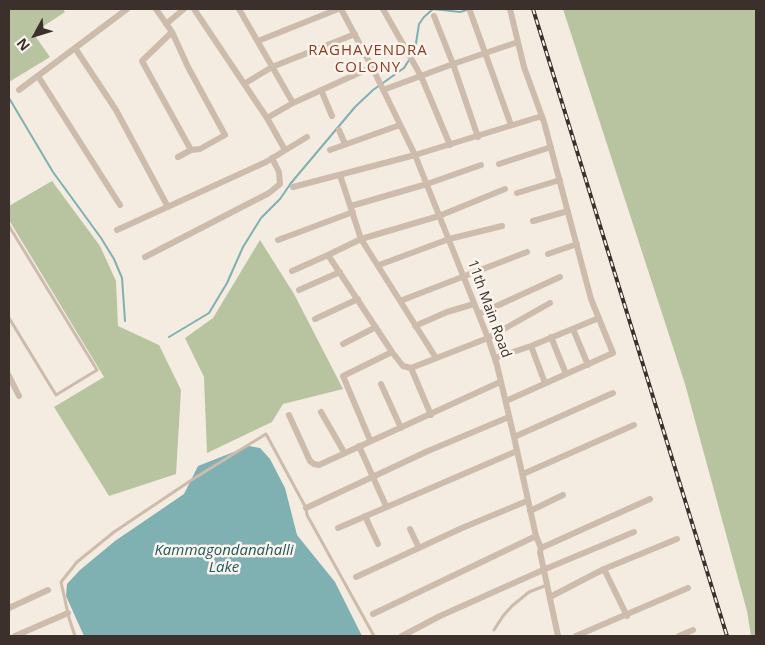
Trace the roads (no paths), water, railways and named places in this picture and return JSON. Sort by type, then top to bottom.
[{"type":"street","points":[[19,90],[127,9]]},
{"type":"street","points":[[156,9],[172,32],[188,67],[225,135],[200,149],[191,150],[178,157]]},
{"type":"street","points":[[166,24],[184,9]]},
{"type":"street","points":[[194,9],[267,118],[286,150]]},
{"type":"street","points":[[239,9],[293,103]]},
{"type":"street","points":[[258,41],[339,9]]},
{"type":"street","name":"11th Main Road","points":[[339,9],[355,34],[415,155],[488,338],[506,401],[523,474],[527,501],[541,548],[540,552],[558,636]]},
{"type":"street","points":[[383,9],[421,76],[450,145]]},
{"type":"street","points":[[506,401],[613,353],[592,299],[542,116],[524,66],[510,9]]},
{"type":"street","points":[[470,11],[511,125]]},
{"type":"street","points":[[434,16],[478,137]]},
{"type":"street","points":[[172,32],[142,61],[191,150]]},
{"type":"street","points":[[244,84],[272,67],[355,34]]},
{"type":"street","points":[[383,90],[518,42]]},
{"type":"street","points":[[75,48],[116,110],[168,207]]},
{"type":"street","points":[[267,118],[293,103],[372,67]]},
{"type":"street","points":[[38,76],[120,205]]},
{"type":"street","points":[[321,90],[332,116]]},
{"type":"street","points":[[293,187],[415,155],[542,116]]},
{"type":"street","points":[[330,150],[400,125]]},
{"type":"street","points":[[339,130],[345,144]]},
{"type":"street","points":[[117,230],[272,158],[307,137]]},
{"type":"street","points":[[499,164],[551,147]]},
{"type":"street","points":[[145,257],[269,193],[280,184],[279,172],[272,158]]},
{"type":"street","points":[[278,240],[352,209],[481,165]]},
{"type":"street","points":[[340,175],[361,239],[436,358]]},
{"type":"street","points":[[517,194],[560,180]]},
{"type":"street","points":[[292,271],[361,239],[439,216],[505,189]]},
{"type":"street","points":[[533,221],[568,211]]},
{"type":"street","points":[[379,266],[449,239],[502,226]]},
{"type":"street","points":[[548,254],[577,244]]},
{"type":"street","points":[[400,301],[527,252]]},
{"type":"street","points":[[328,255],[392,352],[403,366],[411,368],[488,338],[550,304]]},
{"type":"street","points":[[299,290],[340,272]]},
{"type":"street","points":[[479,314],[560,277]]},
{"type":"street","points":[[316,319],[358,299]]},
{"type":"street","points":[[415,326],[447,312],[474,304]]},
{"type":"street","points":[[494,358],[531,346],[599,318]]},
{"type":"street","points":[[343,344],[376,327]]},
{"type":"street","points":[[573,328],[588,365]]},
{"type":"street","points":[[552,337],[566,374]]},
{"type":"street","points":[[531,346],[545,383]]},
{"type":"street","points":[[370,440],[343,376],[392,352]]},
{"type":"street","points":[[411,368],[431,415]]},
{"type":"street","points":[[9,376],[19,396]]},
{"type":"street","points":[[289,415],[310,461],[314,464],[319,464],[370,440],[431,415],[500,382]]},
{"type":"street","points":[[381,384],[400,428]]},
{"type":"street","points":[[514,437],[613,393]]},
{"type":"street","points":[[321,412],[344,452]]},
{"type":"street","points":[[306,508],[372,476],[509,416]]},
{"type":"street","points":[[523,474],[634,425]]},
{"type":"street","points":[[359,446],[386,506]]},
{"type":"street","points":[[338,528],[517,451]]},
{"type":"street","points":[[530,512],[563,495]]},
{"type":"street","points":[[541,548],[650,499]]},
{"type":"street","points":[[356,577],[527,501]]},
{"type":"street","points":[[365,516],[378,544]]},
{"type":"street","points":[[410,529],[419,548]]},
{"type":"street","points":[[402,636],[440,616],[634,532]]},
{"type":"street","points":[[373,614],[536,536]]},
{"type":"street","points":[[550,597],[604,569],[677,538]]},
{"type":"street","points":[[604,569],[627,616]]},
{"type":"street","points":[[576,636],[627,616],[688,588]]},
{"type":"street","points":[[9,608],[48,590]]},
{"type":"street","points":[[15,636],[68,613]]},
{"type":"street","points":[[679,636],[693,630]]},
{"type":"lane","points":[[9,226],[97,370],[56,395],[9,318]]},
{"type":"lane","points":[[75,636],[61,582],[77,562],[114,532],[192,479],[266,434],[306,508],[306,515],[374,636]]},
{"type":"lane","points":[[494,630],[512,606],[529,592],[547,585]]},
{"type":"water","name":"Kammagondanahalli Lake","points":[[249,446],[260,448],[270,459],[285,488],[297,535],[335,582],[362,636],[84,636],[66,596],[67,584],[80,570],[115,541],[184,494],[198,466]]},
{"type":"waterway","points":[[411,56],[415,50],[419,24],[433,9],[460,12],[470,9]]},
{"type":"waterway","points":[[169,337],[209,313],[227,283],[243,247],[261,218],[280,199],[291,183],[355,107],[373,90],[404,68],[409,60]]},
{"type":"waterway","points":[[9,98],[53,172],[114,259],[122,278],[125,321]]},
{"type":"railway","points":[[533,9],[727,636]]},
{"type":"district","name":"RAGHAVENDRA COLONY","points":[[368,60]]}]
